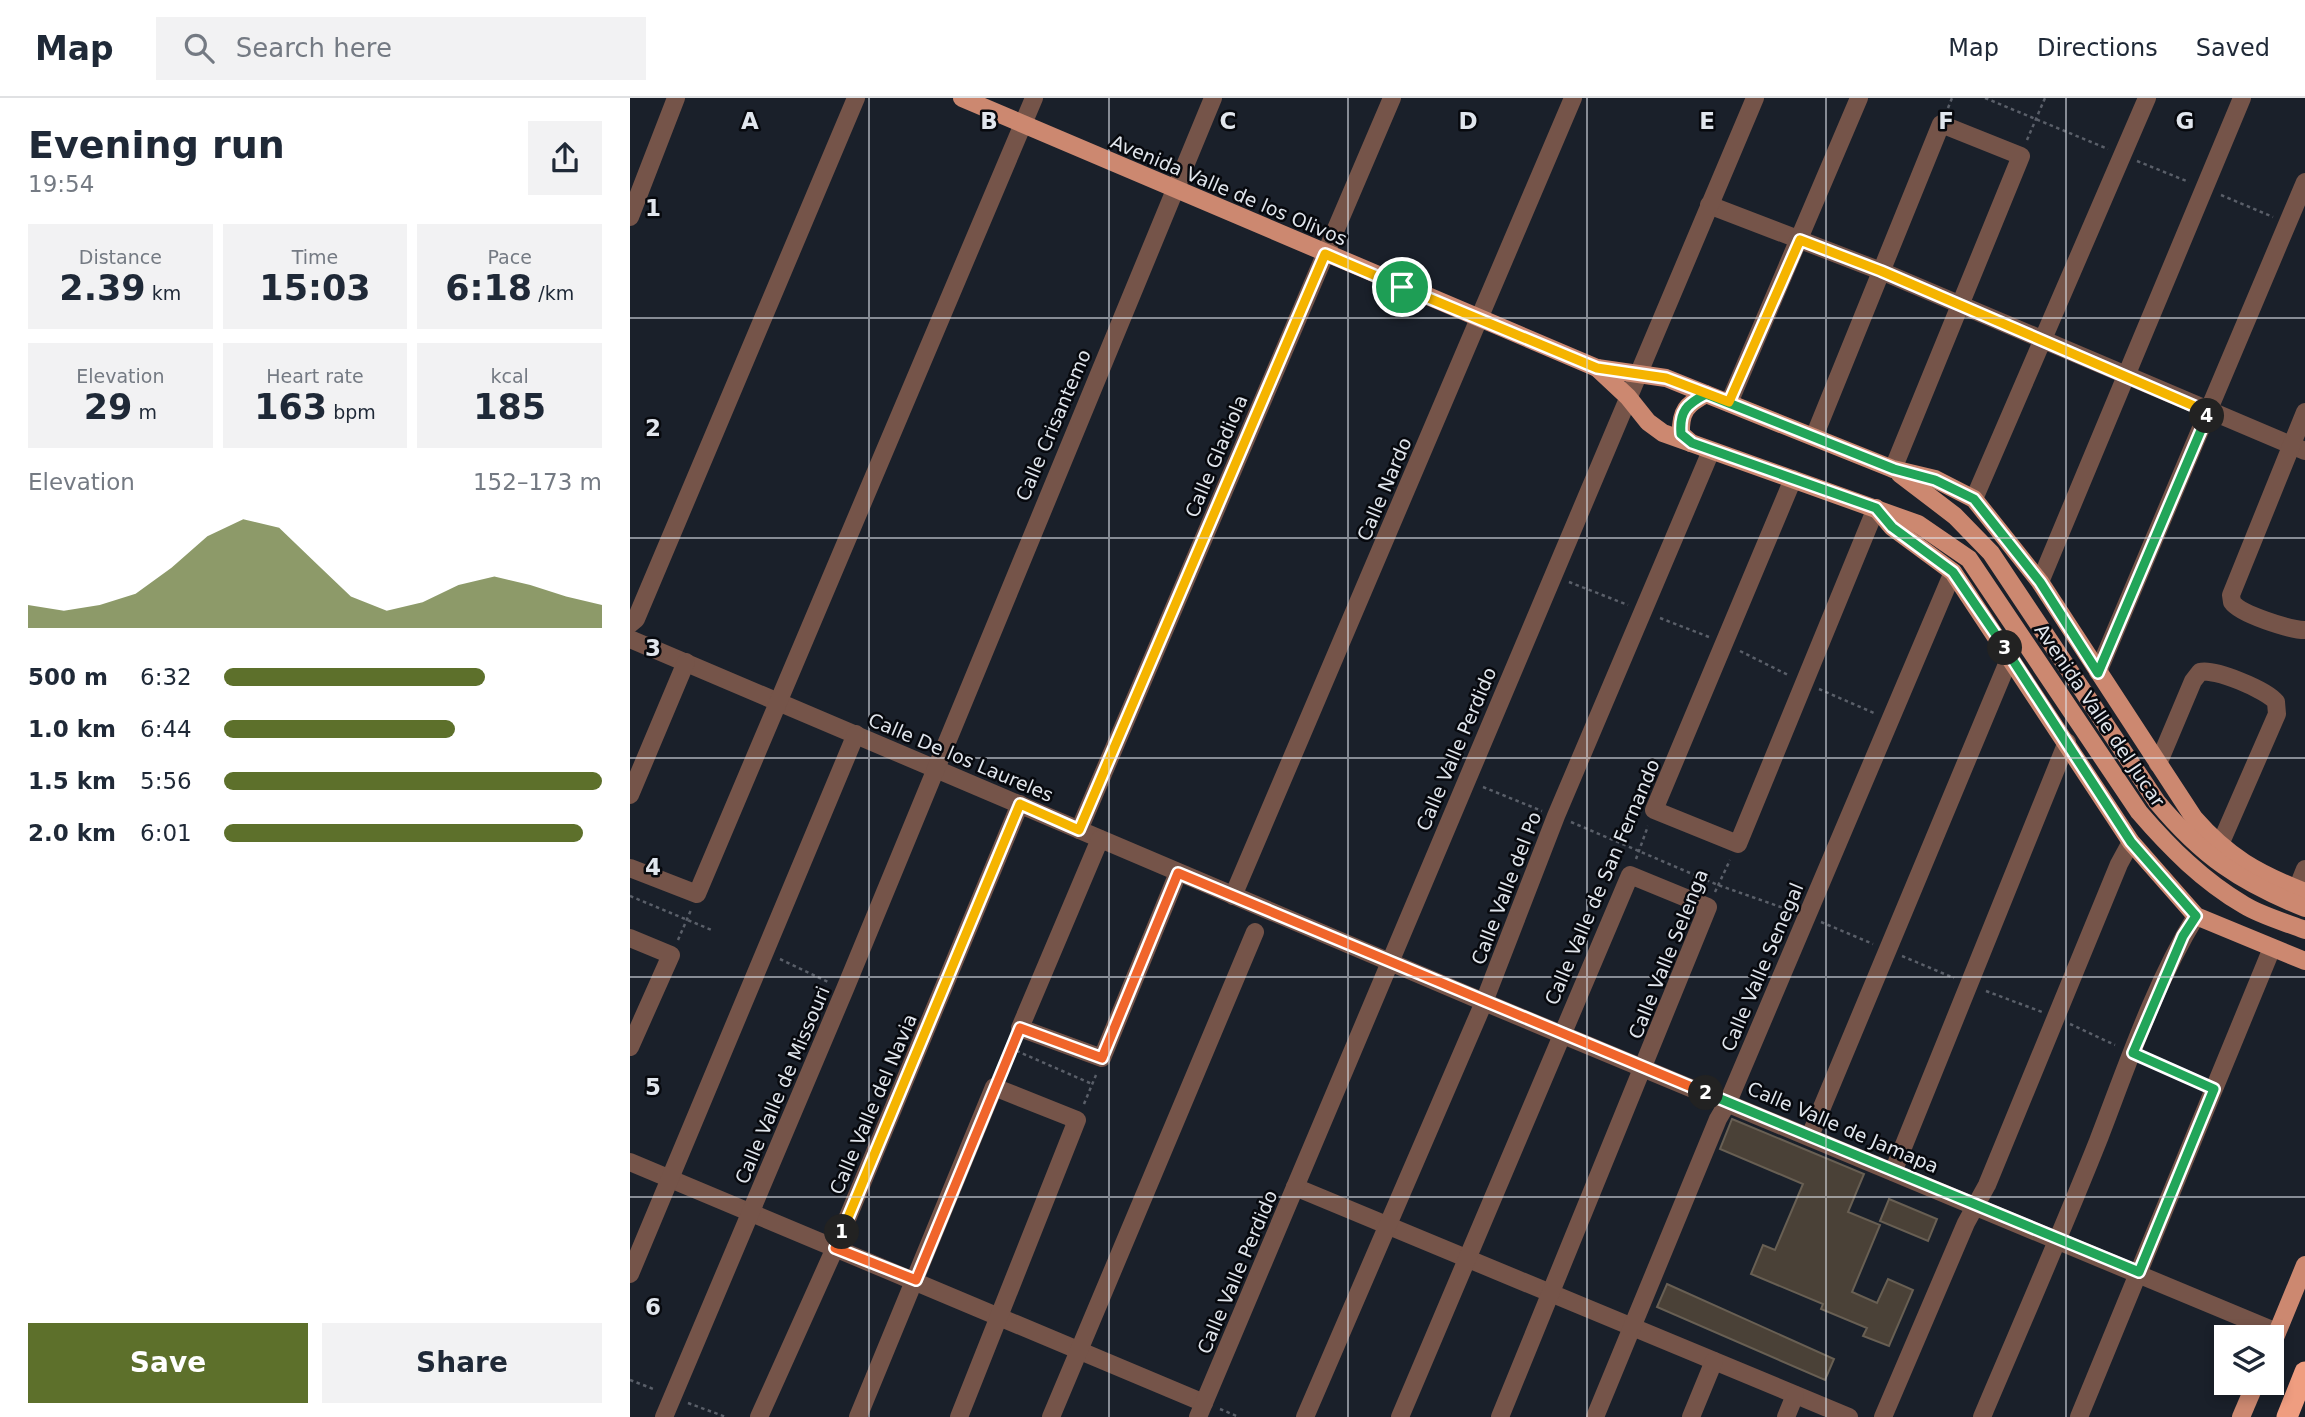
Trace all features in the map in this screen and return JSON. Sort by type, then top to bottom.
[{"type":"highway","points":[[2287,1417],[2305,1372]]},
{"type":"main road","name":"Avenida Valle de los Olivos","points":[[962,98],[1597,368],[1637,374]]},
{"type":"main road","name":"Avenida Valle de los Olivos","points":[[1597,368],[1628,397]]},
{"type":"main road","name":"Avenida Valle del Jucar","points":[[1637,374],[1666,378],[1894,469],[1935,480],[1974,499],[2040,582],[2194,818],[2219,847],[2260,874],[2301,890]]},
{"type":"main road","points":[[1692,443],[1681,434],[1680,418],[1687,404],[1706,394]]},
{"type":"main road","name":"Avenida Valle del Jucar","points":[[1628,397],[1656,428],[1711,451],[1918,524],[1969,559],[2139,812],[2167,845],[2201,876],[2246,907],[2305,930]]},
{"type":"main road","name":"Avenida Valle del Jucar","points":[[1894,469],[1955,516],[1991,553],[2157,802],[2184,835],[2216,862],[2259,890],[2305,908]]},
{"type":"main road","name":"Avenida Valle del Jucar","points":[[1876,508],[1892,527],[1953,572],[2131,842],[2196,916],[2305,961]]},
{"type":"main road","points":[[2280,1325],[2305,1265]]},
{"type":"main road","points":[[2241,1417],[2250,1395]]},
{"type":"street","points":[[630,216],[676,98]]},
{"type":"street","points":[[630,624],[636,619],[856,98]]},
{"type":"street","points":[[630,868],[697,894],[1034,98]]},
{"type":"street","name":"Calle Crisantemo","points":[[934,768],[1213,98]]},
{"type":"street","name":"Calle Gladiola","points":[[1079,830],[1392,98]]},
{"type":"street","name":"Calle Nardo","points":[[1233,896],[1573,98]]},
{"type":"street","name":"Calle Valle Perdido","points":[[1201,1410],[1755,98]]},
{"type":"street","points":[[1729,402],[1858,98]]},
{"type":"street","points":[[1974,499],[2147,98]]},
{"type":"street","points":[[2040,582],[2242,98]]},
{"type":"street","points":[[1814,437],[1941,124],[2021,156],[1962,307],[1894,469]]},
{"type":"street","points":[[2098,673],[2305,182]]},
{"type":"street","points":[[1709,205],[1881,271],[2125,377],[2298,448]]},
{"type":"street","points":[[2305,412],[2298,448],[2232,588],[2232,601],[2241,610],[2294,630],[2305,630]]},
{"type":"street","name":"Calle Valle del Po","points":[[1305,1417],[1484,1002],[1556,816],[1711,451]]},
{"type":"street","name":"Calle Valle de San Fernando","points":[[1654,810],[1793,480]]},
{"type":"street","points":[[1654,810],[1738,844],[1876,508]]},
{"type":"street","name":"Calle Valle Senegal","points":[[1595,1417],[1718,1119],[1728,1102],[1953,572]]},
{"type":"street","name":"Calle De los Laureles","points":[[630,639],[1392,962]]},
{"type":"street","points":[[1810,1136],[2010,657]]},
{"type":"street","points":[[630,794],[686,662]]},
{"type":"street","points":[[2158,764],[2193,681],[2200,673],[2211,672],[2267,692],[2276,702],[2277,714],[2219,847]]},
{"type":"street","points":[[630,1274],[856,734]]},
{"type":"street","points":[[1893,1172],[2067,742]]},
{"type":"street","name":"Calle Valle de Missouri","points":[[664,1417],[845,989],[934,768]]},
{"type":"street","name":"Calle Valle del Navia","points":[[759,1417],[835,1248],[1020,804]]},
{"type":"street","points":[[1100,839],[1020,1028],[1102,1058],[1178,873]]},
{"type":"street","points":[[1883,1417],[1975,1205],[1987,1185],[2054,1017],[2119,864],[2131,842]]},
{"type":"street","points":[[2301,890],[2305,869]]},
{"type":"street","points":[[1630,875],[1708,907]]},
{"type":"street","name":"Calle Valle de San Fernando","points":[[1400,1417],[1469,1260],[1630,875]]},
{"type":"street","name":"Calle Valle Selenga","points":[[1500,1417],[1708,907]]},
{"type":"street","points":[[1982,1417],[2059,1238],[2133,1053],[2183,936],[2196,916]]},
{"type":"street","points":[[1051,1417],[1255,932]]},
{"type":"street","points":[[630,938],[671,955],[630,1047]]},
{"type":"street","points":[[2079,1417],[2272,948]]},
{"type":"street","name":"Calle Valle de Jamapa","points":[[1392,962],[1893,1172],[2059,1238],[2139,1272],[2247,1325]]},
{"type":"street","points":[[858,1417],[994,1087],[1077,1120],[960,1417]]},
{"type":"street","points":[[630,1162],[1080,1348],[1201,1410]]},
{"type":"street","points":[[1295,1187],[1849,1417]]},
{"type":"street","points":[[1691,1417],[1714,1361]]},
{"type":"street","points":[[1786,1417],[1795,1395]]},
{"type":"path","points":[[1985,98],[2037,117],[2288,223]]},
{"type":"path","points":[[2021,156],[2045,98]]},
{"type":"path","points":[[1465,780],[1718,885],[1805,916],[2054,1017],[2214,1089]]},
{"type":"path","name":"Calle Valle de San Fernando","points":[[1630,875],[1654,810]]},
{"type":"path","name":"Calle Valle Selenga","points":[[1708,907],[1738,844]]},
{"type":"path","points":[[671,955],[697,894]]},
{"type":"path","points":[[630,896],[714,931]]},
{"type":"path","points":[[765,952],[845,989]]},
{"type":"path","points":[[994,1087],[1020,1028]]},
{"type":"path","points":[[1010,1048],[1092,1084]]},
{"type":"path","points":[[1077,1120],[1102,1058]]},
{"type":"path","points":[[1201,1410],[1239,1417]]},
{"type":"building","points":[[1732,1119],[1864,1174],[1848,1212],[1880,1225],[1852,1292],[1877,1303],[1888,1279],[1913,1290],[1889,1346],[1863,1336],[1867,1328],[1821,1309],[1823,1304],[1751,1274],[1763,1245],[1775,1250],[1803,1184],[1720,1149]]},
{"type":"building","points":[[1889,1199],[1937,1219],[1928,1241],[1880,1221]]},
{"type":"building","points":[[1667,1284],[1834,1359],[1825,1380],[1657,1307]]},
{"type":"route","points":[[1800,240],[1881,271],[2208,412],[2098,673],[2040,582],[1991,517],[1974,499],[1935,480],[1894,469],[1706,394],[1687,404],[1680,418],[1681,434],[1692,443],[1876,508],[1892,527],[1939,559],[1953,572],[1975,601],[2131,842],[2196,916],[2183,936],[2133,1053],[2214,1089],[2139,1272],[1178,873],[1102,1058],[1020,1028],[916,1280],[835,1248],[1020,804],[1079,830],[1325,254],[1402,287],[1597,368],[1666,378],[1729,402],[1800,240]]}]
